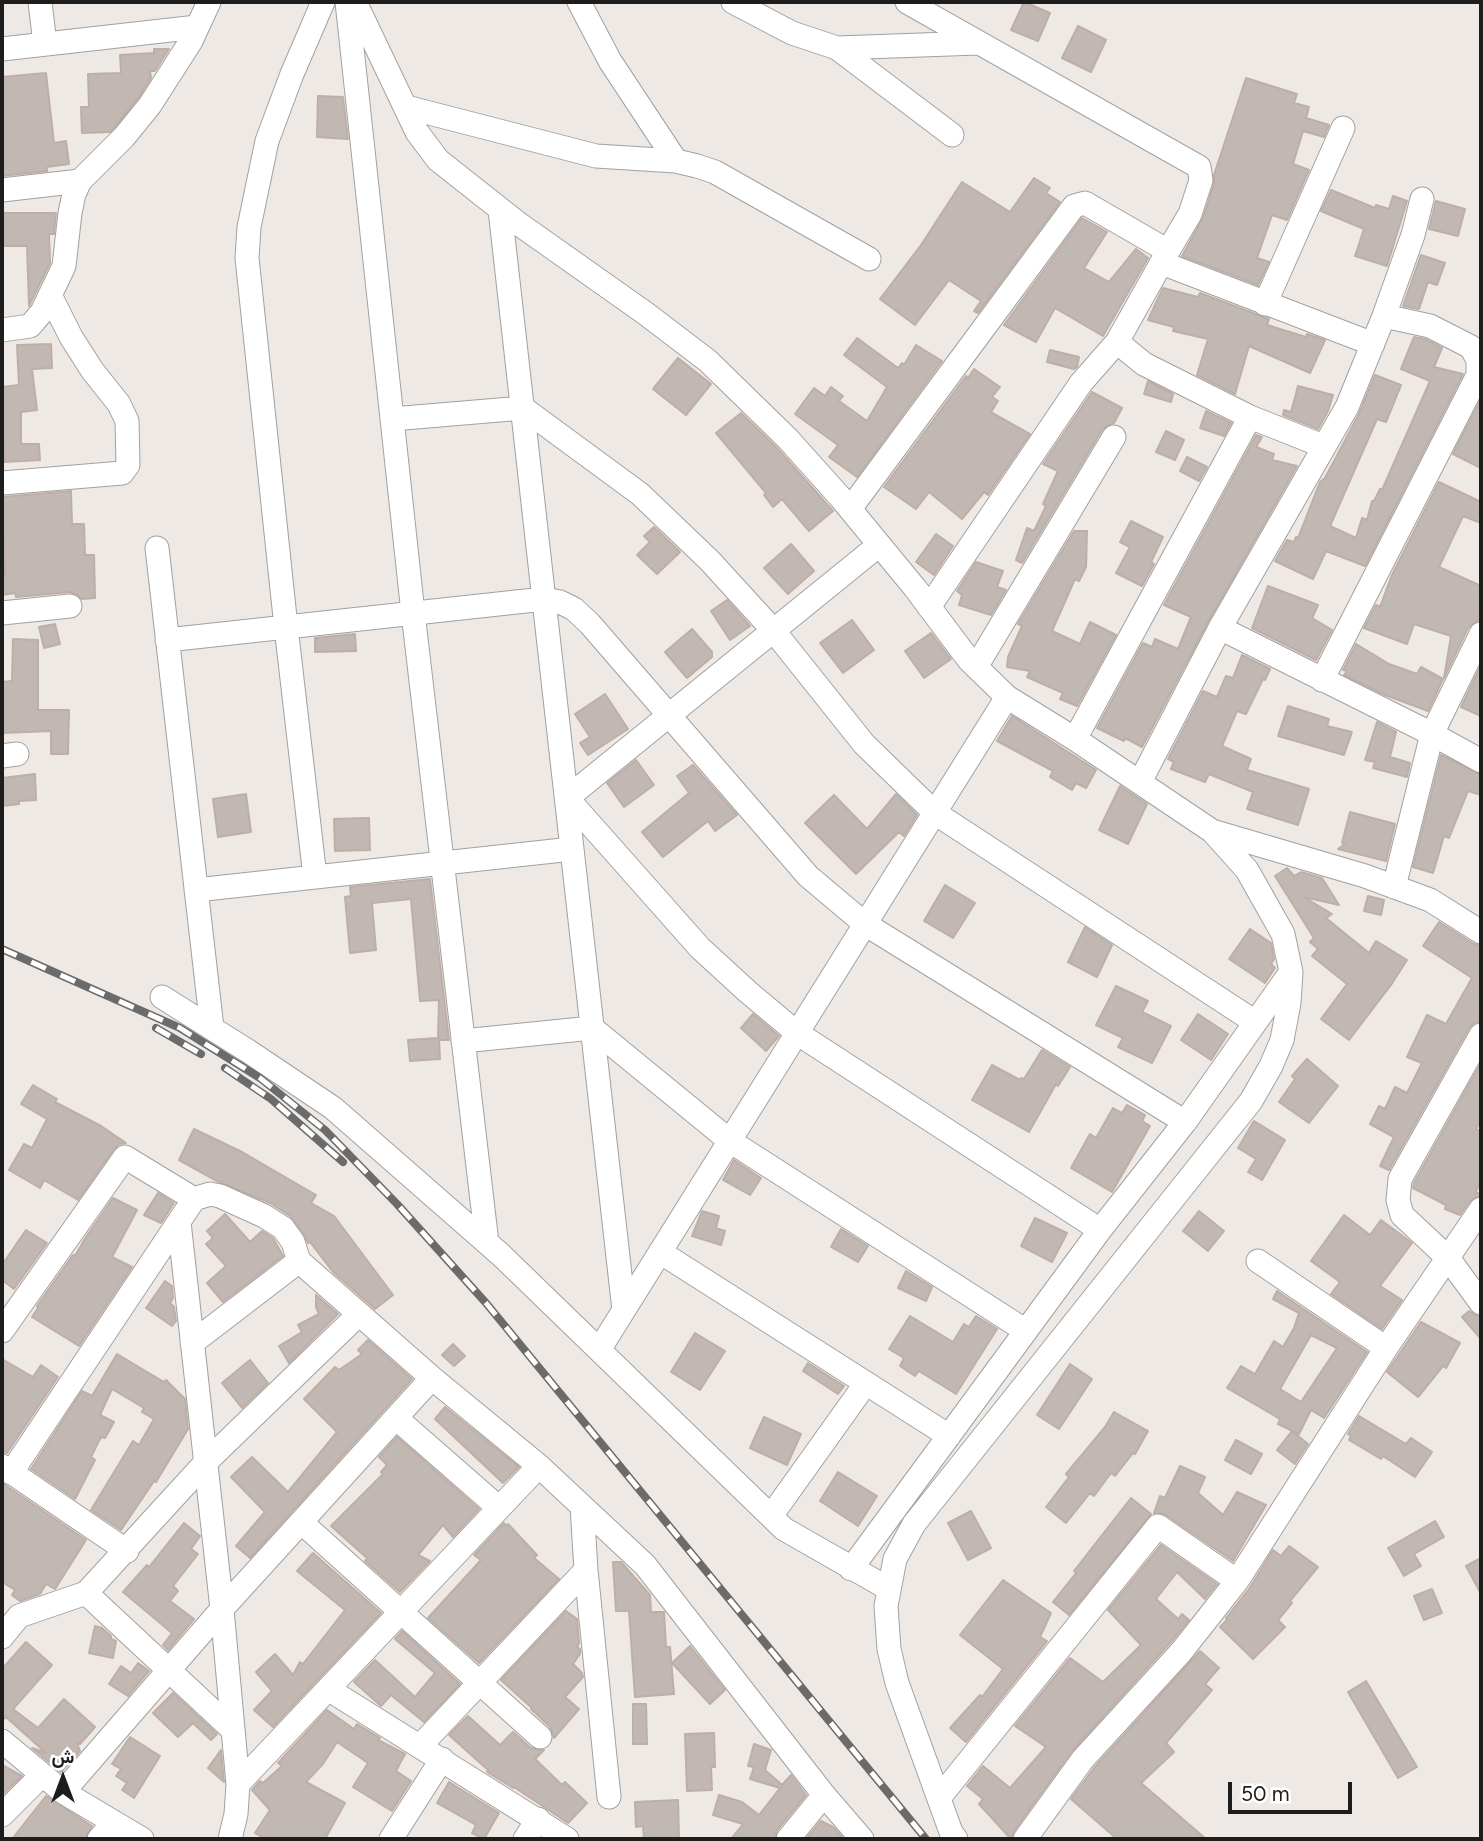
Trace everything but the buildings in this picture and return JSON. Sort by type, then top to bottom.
[{"type":"street","points":[[40,2],[46,44]]},
{"type":"street","points":[[2,330],[30,326],[42,312],[64,266],[70,213],[80,181],[124,137],[150,105],[191,41],[209,2]]},
{"type":"street","points":[[315,877],[247,258],[249,227],[267,141],[323,2]]},
{"type":"street","points":[[347,2],[413,613],[487,1243]]},
{"type":"street","points":[[355,2],[417,132],[438,160],[500,210],[708,361],[788,439],[850,509],[976,667],[1007,697],[1212,831],[1247,870],[1283,934],[1291,972],[1282,1040],[1251,1101],[914,1524],[894,1559],[886,1606],[888,1649],[897,1683],[951,1832],[956,1839]]},
{"type":"street","points":[[579,2],[610,61],[676,161]]},
{"type":"street","points":[[907,2],[1199,167],[1201,180],[1190,214],[1117,342],[1081,383],[929,607]]},
{"type":"street","points":[[738,4],[792,33],[837,48],[952,135]]},
{"type":"street","points":[[2,49],[197,27]]},
{"type":"street","points":[[837,48],[979,43]]},
{"type":"street","points":[[405,107],[596,156],[676,161],[716,172],[869,259]]},
{"type":"street","points":[[1265,304],[1343,128]]},
{"type":"street","points":[[2,190],[80,181]]},
{"type":"street","points":[[1140,782],[1220,628],[1347,407],[1384,316],[1413,235],[1422,199]]},
{"type":"street","points":[[850,509],[1074,206],[1085,203],[1165,257],[1265,304],[1373,344]]},
{"type":"street","points":[[500,210],[624,1310]]},
{"type":"street","points":[[2,483],[122,473],[128,465],[127,421],[119,404],[92,370],[71,337],[50,295]]},
{"type":"street","points":[[1322,680],[1478,374],[1478,360],[1471,347],[1430,326],[1384,316]]},
{"type":"street","points":[[1117,342],[1144,363],[1250,417],[1324,446]]},
{"type":"street","points":[[392,419],[523,408],[640,494],[710,561],[773,630],[864,744],[935,813],[1255,1022]]},
{"type":"street","points":[[1075,739],[1250,417]]},
{"type":"street","points":[[976,667],[1114,437]]},
{"type":"street","points":[[566,798],[879,545]]},
{"type":"street","points":[[157,548],[212,1028]]},
{"type":"street","points":[[167,640],[544,599],[561,602],[574,609],[590,624],[808,876],[865,924],[1185,1122]]},
{"type":"street","points":[[2,614],[70,606]]},
{"type":"street","points":[[1220,628],[1481,761]]},
{"type":"street","points":[[1394,887],[1432,734],[1481,634]]},
{"type":"street","points":[[599,1350],[1007,697]]},
{"type":"street","points":[[566,798],[700,948],[797,1032],[1100,1230]]},
{"type":"street","points":[[1212,831],[1430,900],[1481,932]]},
{"type":"street","points":[[196,890],[572,849]]},
{"type":"street","points":[[851,1569],[1100,1230],[1185,1122],[1291,972]]},
{"type":"street","points":[[162,996],[332,1108],[487,1243],[784,1529],[889,1589]]},
{"type":"street","points":[[463,1041],[592,1028],[730,1141],[1026,1331]]},
{"type":"street","points":[[1481,1035],[1400,1179],[1398,1200],[1402,1215],[1448,1258],[1481,1303]]},
{"type":"street","points":[[2,1331],[125,1157],[194,1199]]},
{"type":"street","points":[[127,1551],[6,1469],[194,1199],[210,1194],[220,1196],[264,1216],[282,1228],[293,1242],[299,1261],[358,1315],[539,1466],[645,1565],[824,1795],[862,1839]]},
{"type":"street","points":[[1025,1839],[1083,1759],[1181,1652],[1237,1581],[1386,1348],[1481,1209]]},
{"type":"street","points":[[179,1222],[239,1784],[230,1839]]},
{"type":"street","points":[[660,1252],[949,1436]]},
{"type":"street","points":[[192,1343],[299,1261]]},
{"type":"street","points":[[1258,1261],[1386,1348]]},
{"type":"street","points":[[2,1637],[10,1610],[86,1593],[206,1462],[358,1315]]},
{"type":"street","points":[[63,1792],[222,1609],[432,1378]]},
{"type":"street","points":[[771,1516],[866,1383]]},
{"type":"street","points":[[396,1418],[499,1508]]},
{"type":"street","points":[[239,1784],[539,1466]]},
{"type":"street","points":[[582,1506],[609,1797]]},
{"type":"street","points":[[300,1522],[540,1737]]},
{"type":"street","points":[[939,1798],[1158,1526],[1237,1581]]},
{"type":"street","points":[[420,1746],[586,1570]]},
{"type":"street","points":[[86,1593],[233,1730]]},
{"type":"street","points":[[328,1689],[567,1839]]},
{"type":"street","points":[[2,1741],[106,1831],[142,1839]]},
{"type":"street","points":[[391,1839],[442,1759]]},
{"type":"street","points":[[2,1815],[42,1774]]},
{"type":"street","points":[[788,1839],[824,1795]]},
{"type":"street","points":[[525,1839],[538,1819]]},
{"type":"railway","points":[[2,949],[180,1028],[260,1078],[325,1130],[397,1204],[486,1303],[926,1839]]},
{"type":"railway","points":[[156,1028],[201,1054]]},
{"type":"railway","points":[[225,1068],[271,1099],[343,1162]]}]
